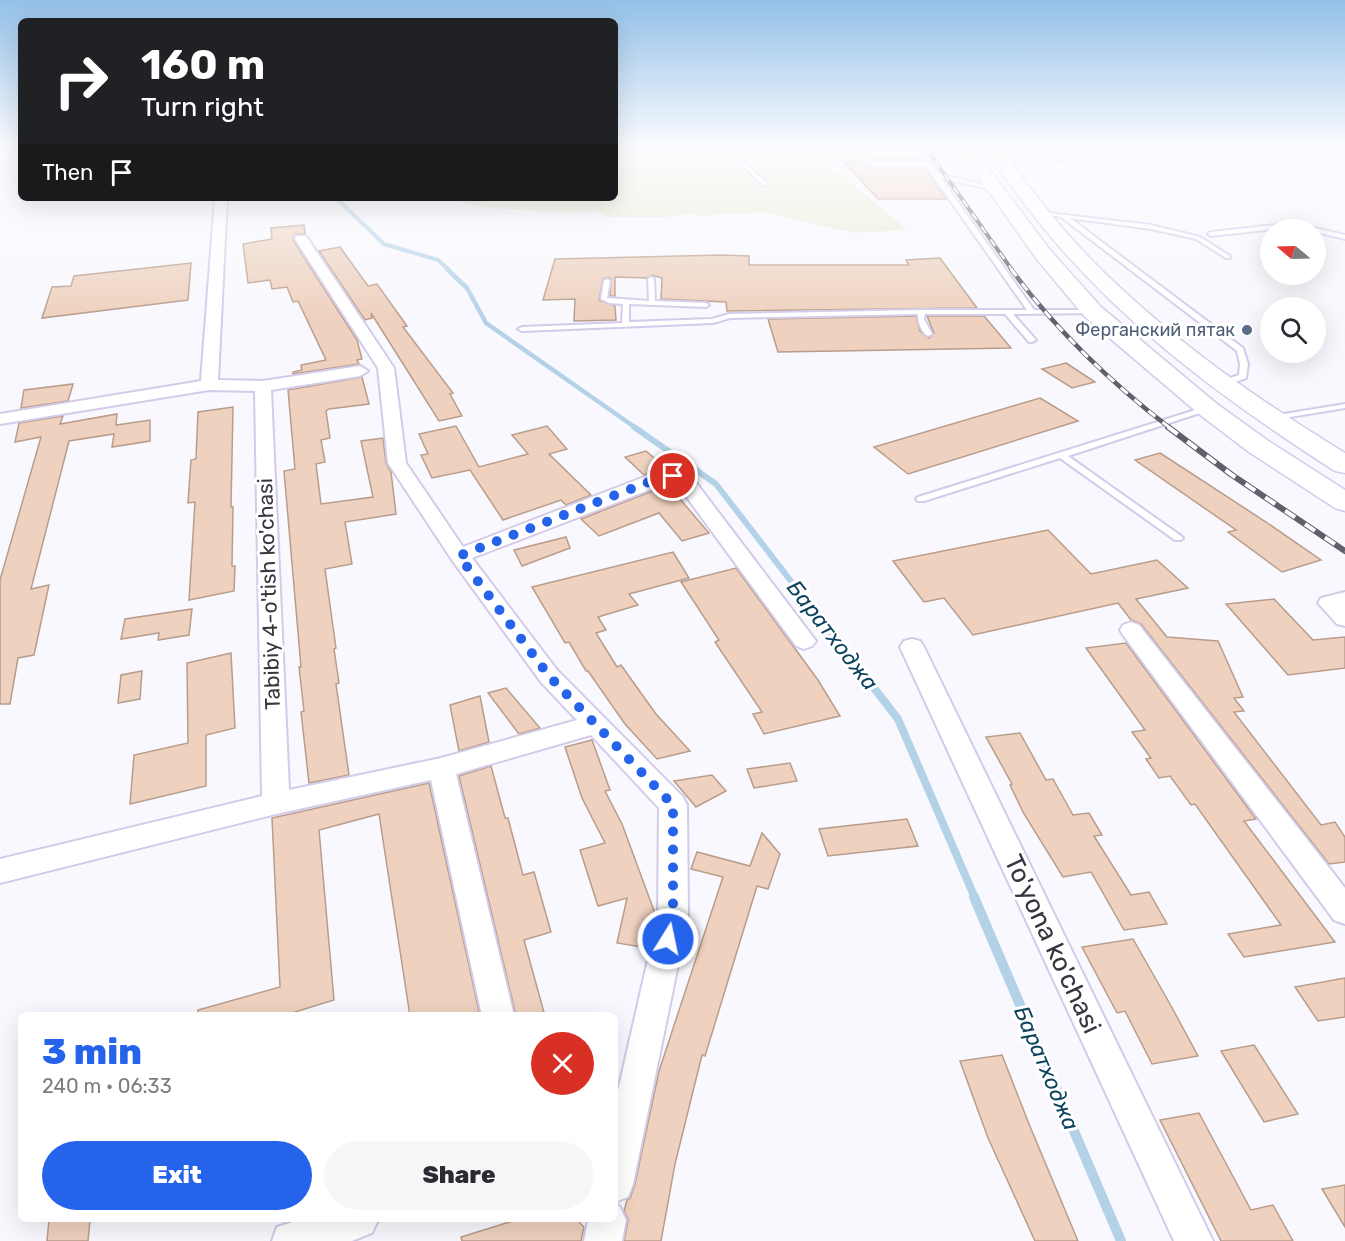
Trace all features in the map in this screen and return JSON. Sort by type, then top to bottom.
[{"type":"highway","points":[[1007,206],[1043,254],[1093,312],[1208,409],[1258,446],[1345,502]]},
{"type":"highway","points":[[1044,206],[1052,214],[1075,254],[1109,289],[1163,336],[1272,418],[1345,465]]},
{"type":"highway","points":[[1076,291],[1109,289]]},
{"type":"street","points":[[209,385],[220,206]]},
{"type":"street","points":[[301,238],[386,368],[398,464],[459,556],[549,676],[673,805],[673,916],[618,1164]]},
{"type":"street","points":[[0,419],[209,385],[263,386],[360,371]]},
{"type":"street","name":"Tabibiy 4-o'tish ko'chasi","points":[[263,386],[276,803]]},
{"type":"street","points":[[459,556],[659,478],[673,476],[687,484],[804,641]]},
{"type":"street","points":[[1345,599],[1329,603],[1345,619]]},
{"type":"street","points":[[1131,630],[1345,911]]},
{"type":"street","name":"To'yona ko'chasi","points":[[912,647],[1194,1241]]},
{"type":"street","points":[[0,872],[276,803],[441,768],[597,724]]},
{"type":"street","points":[[441,768],[497,1012]]},
{"type":"street","points":[[291,1241],[353,1222]]},
{"type":"street","points":[[603,1241],[607,1222]]},
{"type":"lane","points":[[958,206],[1032,312]]},
{"type":"lane","points":[[1052,214],[1151,227],[1198,238],[1228,257]]},
{"type":"lane","points":[[1052,214],[1240,350],[1244,364],[1243,376],[1224,383]]},
{"type":"lane","points":[[1211,234],[1260,229]]},
{"type":"lane","points":[[1326,233],[1345,237]]},
{"type":"lane","points":[[651,279],[652,302]]},
{"type":"lane","points":[[607,281],[604,299],[609,301],[706,305]]},
{"type":"lane","points":[[625,325],[626,302]]},
{"type":"lane","points":[[522,329],[713,321],[729,316],[921,312],[1093,312]]},
{"type":"lane","points":[[921,312],[921,319],[928,334]]},
{"type":"lane","points":[[1007,312],[1032,340]]},
{"type":"lane","points":[[1272,418],[1345,406]]},
{"type":"lane","points":[[921,499],[1208,409]]},
{"type":"lane","points":[[1061,454],[1178,538]]},
{"type":"green space","points":[[478,206],[879,206],[907,230],[853,233],[764,212],[700,216],[689,214],[668,217],[609,217],[596,211],[567,213]]},
{"type":"building","points":[[304,225],[305,234],[295,234],[293,240],[357,340],[362,359],[357,360],[359,364],[293,374],[293,372],[302,370],[301,365],[326,360],[298,301],[293,302],[287,287],[272,289],[270,280],[248,283],[243,244],[272,239],[271,228]]},
{"type":"building","points":[[340,247],[368,286],[377,284],[407,326],[403,327],[453,393],[450,394],[462,416],[439,421],[371,313],[372,318],[365,320],[319,251]]},
{"type":"building","points":[[749,256],[749,265],[909,265],[906,260],[940,258],[977,308],[727,311],[726,302],[661,299],[662,278],[652,275],[646,278],[615,277],[615,296],[610,296],[611,279],[608,277],[603,279],[599,300],[615,306],[616,320],[574,321],[575,299],[543,300],[555,259]]},
{"type":"building","points":[[191,263],[188,300],[42,318],[52,287],[71,286],[74,276]]},
{"type":"building","points":[[916,316],[920,331],[929,338],[934,333],[927,316],[984,316],[1011,348],[778,352],[768,319]]},
{"type":"building","points":[[1066,363],[1095,382],[1072,388],[1042,369]]},
{"type":"building","points":[[362,377],[369,404],[326,411],[330,438],[321,440],[325,462],[316,464],[321,504],[373,497],[361,441],[383,438],[386,463],[391,472],[396,514],[345,522],[352,564],[325,569],[336,648],[334,649],[339,683],[336,684],[349,775],[309,783],[301,712],[304,711],[299,667],[301,667],[284,471],[295,469],[288,390]]},
{"type":"building","points":[[73,384],[68,401],[21,408],[24,390]]},
{"type":"building","points":[[1040,398],[1078,421],[908,474],[874,447]]},
{"type":"building","points":[[233,407],[231,507],[233,507],[234,591],[189,600],[195,502],[188,503],[191,460],[196,459],[198,412]]},
{"type":"building","points":[[117,414],[116,425],[150,420],[150,441],[112,447],[114,434],[69,441],[31,589],[49,585],[34,655],[18,658],[10,704],[0,704],[0,580],[41,437],[15,442],[19,423],[63,416],[60,424]]},
{"type":"building","points":[[456,426],[479,467],[528,454],[512,435],[547,426],[567,449],[549,454],[591,495],[566,505],[561,500],[503,520],[470,470],[432,478],[421,455],[428,454],[419,434]]},
{"type":"building","points":[[646,451],[666,468],[644,475],[625,457]]},
{"type":"building","points":[[1160,453],[1321,560],[1282,572],[1228,532],[1236,530],[1135,460]]},
{"type":"building","points":[[668,485],[709,533],[682,541],[659,513],[599,536],[581,519]]},
{"type":"building","points":[[1048,530],[1091,574],[1157,560],[1188,588],[1136,599],[1167,637],[1218,641],[1243,697],[1234,698],[1244,711],[1234,712],[1321,825],[1335,822],[1345,837],[1345,862],[1329,864],[1141,624],[1131,620],[1118,603],[973,635],[944,598],[924,602],[893,561]]},
{"type":"building","points":[[566,537],[570,548],[522,566],[514,550]]},
{"type":"building","points":[[673,552],[689,578],[629,594],[638,605],[598,617],[606,630],[596,633],[617,667],[621,665],[656,714],[690,751],[657,759],[625,724],[586,671],[569,642],[565,643],[532,587]]},
{"type":"building","points":[[736,568],[818,680],[840,716],[764,734],[753,714],[762,712],[715,642],[719,640],[681,582]]},
{"type":"building","points":[[1274,599],[1313,640],[1345,637],[1345,668],[1288,675],[1226,604]]},
{"type":"building","points":[[192,609],[189,635],[158,640],[159,633],[121,639],[125,619]]},
{"type":"building","points":[[1126,643],[1256,819],[1244,821],[1335,942],[1244,957],[1228,934],[1281,925],[1195,804],[1191,805],[1170,776],[1159,778],[1146,759],[1151,758],[1132,732],[1145,730],[1086,648]]},
{"type":"building","points":[[231,653],[235,728],[206,735],[206,786],[130,804],[134,755],[188,743],[187,663]]},
{"type":"building","points":[[142,671],[140,699],[118,703],[121,675]]},
{"type":"building","points":[[506,688],[540,728],[519,734],[488,693]]},
{"type":"building","points":[[480,696],[489,742],[459,751],[450,705]]},
{"type":"building","points":[[1020,733],[1046,780],[1053,779],[1073,815],[1089,813],[1102,835],[1094,836],[1131,895],[1149,892],[1167,924],[1124,930],[1091,872],[1063,877],[1024,814],[1010,785],[1012,784],[986,737]]},
{"type":"building","points":[[592,740],[610,790],[605,791],[622,824],[656,916],[648,948],[617,943],[627,898],[598,906],[580,850],[605,843],[582,798],[565,747]]},
{"type":"building","points":[[790,763],[797,781],[754,788],[747,769]]},
{"type":"building","points":[[491,766],[523,875],[534,872],[551,932],[524,940],[544,1012],[515,1012],[459,776]]},
{"type":"building","points":[[712,775],[726,791],[696,807],[674,781]]},
{"type":"building","points":[[429,783],[479,1012],[409,1012],[379,814],[319,830],[334,1000],[295,1012],[198,1012],[198,1010],[280,987],[272,818]]},
{"type":"building","points":[[907,819],[918,846],[828,856],[819,829]]},
{"type":"building","points":[[762,833],[780,854],[768,889],[757,886],[705,1056],[702,1055],[675,1164],[661,1241],[624,1241],[628,1220],[624,1211],[635,1184],[659,1071],[723,877],[691,869],[697,852],[750,866]]},
{"type":"building","points":[[1133,939],[1198,1056],[1152,1064],[1125,1011],[1117,1013],[1082,947]]},
{"type":"building","points":[[1345,978],[1345,1017],[1318,1021],[1295,987]]},
{"type":"building","points":[[1254,1045],[1298,1114],[1264,1122],[1221,1051]]},
{"type":"building","points":[[1002,1055],[1078,1241],[1035,1241],[988,1138],[960,1061]]},
{"type":"building","points":[[1199,1113],[1251,1210],[1273,1205],[1293,1241],[1221,1241],[1160,1120]]},
{"type":"building","points":[[1345,1185],[1345,1227],[1322,1189]]},
{"type":"building","points":[[49,1222],[90,1222],[88,1241],[47,1241]]},
{"type":"building","points":[[510,1222],[579,1222],[584,1227],[581,1241],[462,1241],[461,1237]]},
{"type":"waterway","name":"Баратходжа","points":[[344,206],[384,244],[438,260],[449,270]]},
{"type":"waterway","name":"Баратходжа","points":[[447,269],[467,288],[486,323],[636,428]]},
{"type":"waterway","name":"Баратходжа","points":[[634,427],[716,484],[831,633]]},
{"type":"waterway","name":"Баратходжа","points":[[830,631],[898,719],[975,898]]},
{"type":"waterway","name":"Баратходжа","points":[[974,897],[1121,1241]]},
{"type":"railway","points":[[967,206],[1012,270]]},
{"type":"railway","points":[[1011,269],[1065,334],[1105,374],[1170,428]]},
{"type":"railway","points":[[1168,427],[1232,475],[1345,551]]},
{"type":"place","name":"Ферганский пятак","points":[[1247,330]]},
{"type":"route","points":[[668,939],[673,916],[673,805],[549,676],[459,556],[659,478],[673,476]]}]
